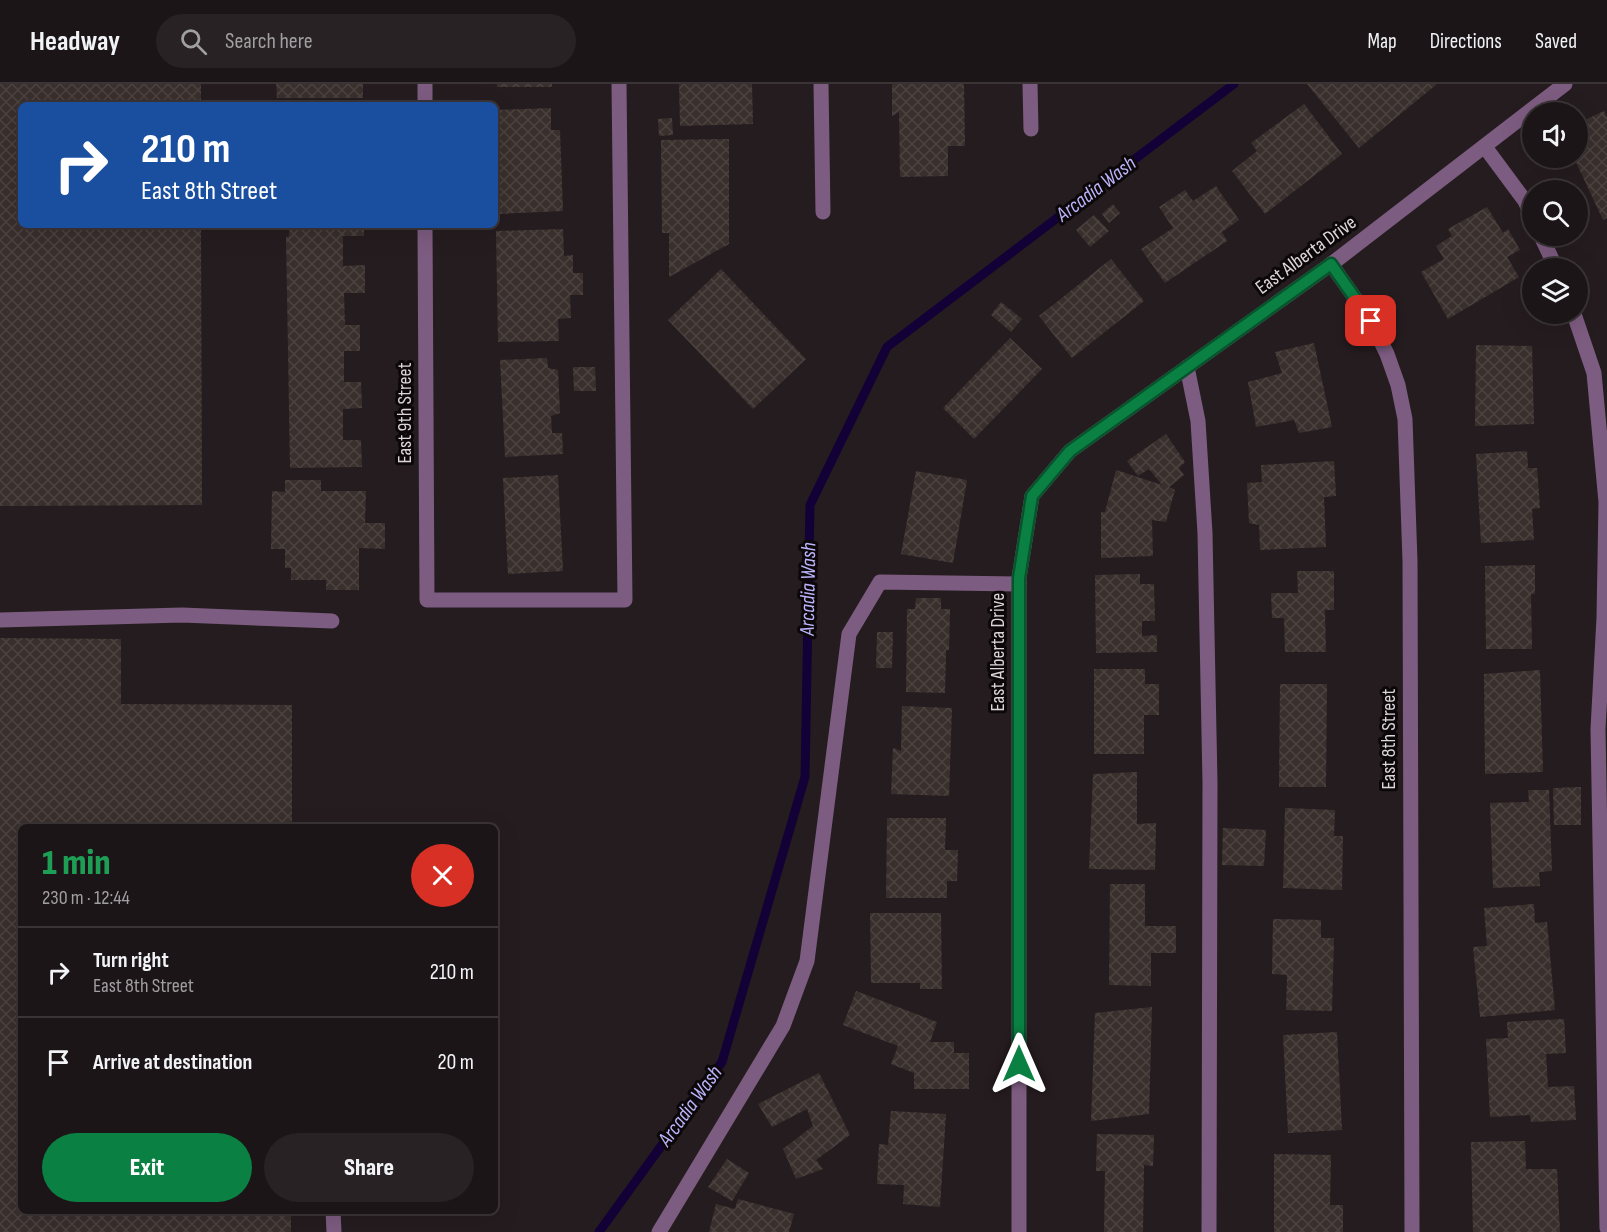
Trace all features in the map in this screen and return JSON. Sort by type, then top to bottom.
[{"type":"street","points":[[425,84],[425,102]]},
{"type":"street","name":"East 9th Street","points":[[425,228],[427,600],[626,600],[619,84]]},
{"type":"street","points":[[821,84],[823,212]]},
{"type":"street","points":[[1030,84],[1031,129]]},
{"type":"street","name":"East Alberta Drive","points":[[1019,1232],[1019,584],[1032,496],[1070,451],[1331,264],[1565,84]]},
{"type":"street","points":[[1485,147],[1522,197]]},
{"type":"street","name":"East 8th Street","points":[[1331,264],[1371,321],[1388,354],[1398,385],[1405,419],[1410,561],[1412,1232]]},
{"type":"street","points":[[1577,324],[1594,373],[1606,502],[1604,618],[1598,729],[1607,1228]]},
{"type":"street","points":[[1187,367],[1198,421],[1205,533],[1210,783],[1209,1232]]},
{"type":"street","points":[[659,1232],[783,1026],[807,961],[849,634],[880,582],[1019,584]]},
{"type":"street","points":[[0,620],[182,615],[333,621]]},
{"type":"street","points":[[333,1214],[334,1232]]},
{"type":"building","points":[[0,84],[201,84],[201,102],[18,102],[18,228],[201,228],[202,505],[0,506]]},
{"type":"building","points":[[276,84],[363,84],[363,98],[277,98]]},
{"type":"building","points":[[497,84],[552,84],[552,87],[497,87]]},
{"type":"building","points":[[679,84],[752,84],[753,124],[680,126]]},
{"type":"building","points":[[892,84],[964,84],[965,146],[948,146],[948,176],[900,177],[899,112],[892,116]]},
{"type":"building","points":[[1307,84],[1437,84],[1359,148]]},
{"type":"building","points":[[1304,104],[1342,154],[1265,214],[1232,171],[1257,151],[1251,143]]},
{"type":"building","points":[[551,108],[551,130],[560,130],[563,211],[500,214],[498,110]]},
{"type":"building","points":[[1604,111],[1607,117],[1607,218],[1603,220],[1588,188],[1588,180],[1584,180],[1579,168],[1588,168],[1588,118]]},
{"type":"building","points":[[672,118],[673,135],[659,136],[658,119]]},
{"type":"building","points":[[729,139],[729,244],[669,277],[669,233],[662,233],[661,140]]},
{"type":"building","points":[[1216,186],[1239,220],[1222,232],[1227,241],[1165,283],[1141,249],[1173,228],[1159,207],[1185,190],[1193,201]]},
{"type":"building","points":[[1113,204],[1120,213],[1109,223],[1102,214]]},
{"type":"building","points":[[1487,207],[1503,233],[1508,229],[1520,250],[1507,257],[1519,277],[1448,319],[1421,272],[1444,259],[1436,246],[1452,236],[1448,229]]},
{"type":"building","points":[[1094,215],[1109,231],[1090,247],[1076,230]]},
{"type":"building","points":[[289,228],[364,228],[364,236],[343,236],[343,266],[365,265],[365,293],[344,293],[345,325],[360,325],[360,351],[344,351],[344,382],[361,382],[362,408],[343,409],[343,440],[361,440],[362,467],[290,468],[286,237],[289,236]]},
{"type":"building","points":[[563,229],[564,256],[573,255],[573,273],[583,273],[583,295],[570,295],[571,318],[558,319],[559,341],[498,342],[496,231]]},
{"type":"building","points":[[1111,259],[1144,301],[1072,358],[1039,316]]},
{"type":"building","points":[[721,269],[806,359],[753,409],[668,320]]},
{"type":"building","points":[[1001,302],[1022,319],[1011,332],[991,315]]},
{"type":"building","points":[[1010,338],[1042,369],[974,439],[943,408]]},
{"type":"building","points":[[1314,343],[1332,427],[1299,433],[1294,420],[1256,427],[1248,382],[1282,373],[1275,352]]},
{"type":"building","points":[[1476,345],[1532,346],[1534,424],[1475,426]]},
{"type":"building","points":[[547,358],[548,368],[558,370],[560,413],[551,416],[552,433],[562,433],[563,454],[505,457],[500,360]]},
{"type":"building","points":[[573,367],[595,367],[596,391],[574,391]]},
{"type":"building","points":[[1166,434],[1185,462],[1179,468],[1184,475],[1169,487],[1175,490],[1166,522],[1152,520],[1153,556],[1101,558],[1101,512],[1105,512],[1116,470],[1162,485],[1149,469],[1138,476],[1127,461]]},
{"type":"building","points":[[1527,451],[1528,468],[1537,468],[1540,508],[1532,509],[1534,540],[1481,543],[1476,454]]},
{"type":"building","points":[[1334,461],[1336,496],[1324,497],[1326,547],[1260,550],[1259,525],[1249,523],[1247,483],[1262,482],[1261,465]]},
{"type":"building","points":[[916,471],[967,480],[953,563],[901,554]]},
{"type":"building","points":[[558,475],[563,571],[508,574],[503,478]]},
{"type":"building","points":[[285,480],[321,480],[321,491],[366,491],[365,523],[385,523],[385,549],[359,548],[359,590],[326,590],[326,580],[291,580],[291,568],[285,568],[285,549],[271,549],[272,491],[285,492]]},
{"type":"building","points":[[1535,565],[1535,594],[1531,594],[1532,649],[1486,649],[1485,566]]},
{"type":"building","points":[[1297,571],[1334,571],[1334,610],[1325,610],[1326,652],[1285,652],[1284,618],[1272,618],[1271,593],[1298,593]]},
{"type":"building","points":[[1140,574],[1140,584],[1154,584],[1155,621],[1142,621],[1142,636],[1157,635],[1157,652],[1096,653],[1095,575]]},
{"type":"building","points":[[916,598],[941,598],[941,609],[950,609],[945,693],[906,692],[907,609],[915,609]]},
{"type":"building","points":[[877,632],[893,632],[892,668],[876,668]]},
{"type":"building","points":[[0,638],[121,639],[121,704],[292,705],[292,824],[18,824],[18,1214],[291,1214],[291,1232],[0,1232]]},
{"type":"building","points":[[1094,669],[1145,669],[1145,684],[1159,684],[1159,715],[1144,715],[1144,754],[1094,754]]},
{"type":"building","points":[[1540,670],[1543,772],[1485,774],[1484,674]]},
{"type":"building","points":[[1280,684],[1327,684],[1326,787],[1279,787]]},
{"type":"building","points":[[902,706],[952,708],[949,796],[891,794],[893,748],[901,751]]},
{"type":"building","points":[[1137,772],[1137,824],[1156,823],[1155,870],[1089,869],[1093,774]]},
{"type":"building","points":[[1581,787],[1581,825],[1554,825],[1553,788]]},
{"type":"building","points":[[1528,790],[1549,790],[1552,871],[1539,872],[1540,886],[1493,888],[1490,803],[1529,802]]},
{"type":"building","points":[[1285,808],[1335,810],[1334,836],[1343,836],[1342,890],[1283,888]]},
{"type":"building","points":[[887,818],[946,818],[945,850],[958,850],[957,881],[947,881],[947,898],[886,898]]},
{"type":"building","points":[[1223,828],[1266,830],[1264,866],[1222,865]]},
{"type":"building","points":[[1110,884],[1145,884],[1145,926],[1176,926],[1176,953],[1151,953],[1151,986],[1109,985]]},
{"type":"building","points":[[1534,904],[1535,923],[1547,922],[1555,1010],[1480,1017],[1473,947],[1487,946],[1484,908]]},
{"type":"building","points":[[870,913],[941,913],[942,989],[920,989],[920,983],[871,983]]},
{"type":"building","points":[[1273,919],[1321,920],[1321,938],[1334,938],[1332,1011],[1286,1010],[1287,975],[1272,974]]},
{"type":"building","points":[[856,991],[937,1022],[930,1042],[954,1042],[954,1053],[969,1053],[969,1089],[914,1089],[914,1073],[891,1064],[898,1046],[843,1025]]},
{"type":"building","points":[[1152,1007],[1149,1114],[1091,1121],[1095,1013]]},
{"type":"building","points":[[1564,1019],[1566,1053],[1546,1054],[1548,1087],[1574,1086],[1576,1120],[1531,1122],[1530,1115],[1490,1117],[1486,1039],[1508,1038],[1507,1022]]},
{"type":"building","points":[[1337,1032],[1342,1130],[1288,1133],[1283,1035]]},
{"type":"building","points":[[819,1073],[850,1135],[816,1160],[823,1169],[796,1179],[783,1149],[813,1126],[807,1109],[772,1127],[758,1104]]},
{"type":"building","points":[[891,1111],[946,1114],[940,1207],[903,1204],[904,1185],[877,1184],[879,1144],[888,1145]]},
{"type":"building","points":[[1097,1134],[1154,1135],[1153,1166],[1144,1165],[1143,1232],[1104,1232],[1105,1171],[1096,1171]]},
{"type":"building","points":[[1525,1141],[1526,1169],[1557,1169],[1560,1232],[1473,1232],[1471,1142]]},
{"type":"building","points":[[1274,1154],[1331,1155],[1330,1205],[1343,1205],[1343,1232],[1274,1232]]},
{"type":"building","points":[[727,1159],[749,1173],[732,1201],[708,1187]]},
{"type":"building","points":[[738,1199],[794,1214],[789,1232],[709,1232],[716,1204],[735,1209]]},
{"type":"waterway","name":"Arcadia Wash","points":[[599,1232],[722,1062],[805,777],[810,505],[887,347],[1234,84]]},
{"type":"route","points":[[1019,1064],[1019,578],[1032,496],[1070,451],[1331,264],[1371,321]]}]
